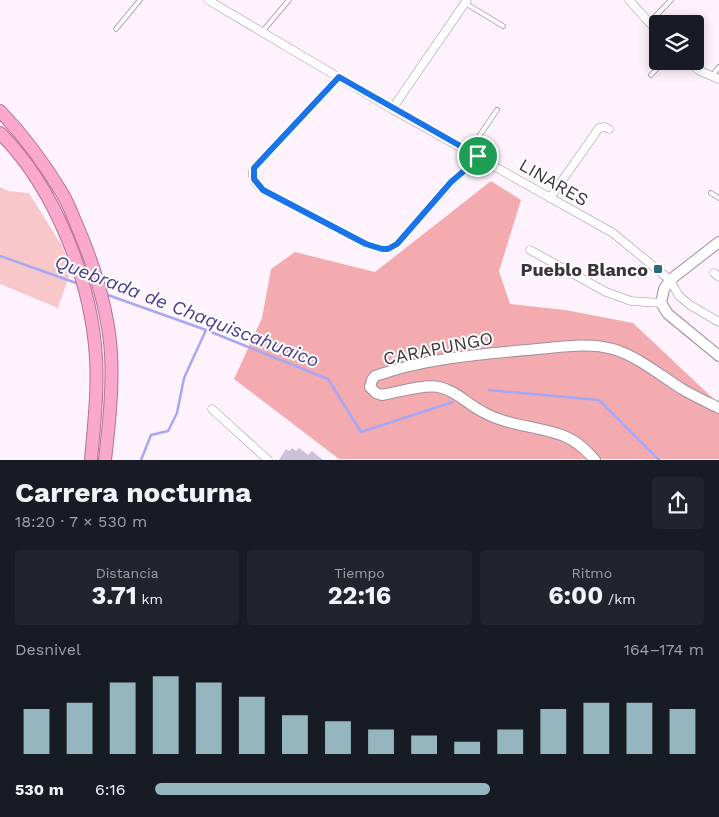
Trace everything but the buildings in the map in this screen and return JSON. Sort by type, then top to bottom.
[{"type":"highway","points":[[0,111],[30,146],[64,195],[87,249],[102,297],[111,359],[111,406],[104,460]]},
{"type":"highway","points":[[0,134],[32,172],[54,210],[75,257],[95,341],[97,403],[91,460]]},
{"type":"street","name":"LINARES","points":[[208,0],[392,109],[613,233],[670,280],[680,296],[690,305],[719,322]]},
{"type":"street","points":[[628,0],[649,23]]},
{"type":"street","points":[[392,109],[466,2]]},
{"type":"street","points":[[699,70],[716,78]]},
{"type":"street","points":[[339,77],[254,168],[253,176],[255,182],[263,190],[366,244],[376,248],[388,249],[397,244],[451,182],[472,164],[478,156]]},
{"type":"street","points":[[550,198],[599,128],[606,127],[609,129]]},
{"type":"street","points":[[719,242],[670,280],[664,289],[661,303],[668,314],[719,356]]},
{"type":"street","points":[[530,250],[606,292],[631,300],[661,303]]},
{"type":"street","name":"CARAPUNGO","points":[[595,460],[584,448],[564,436],[523,426],[483,412],[448,390],[428,387],[382,395],[376,393],[370,387],[372,380],[375,376],[408,366],[464,356],[558,347],[598,346],[628,355],[685,391],[719,408]]},
{"type":"street","points":[[212,409],[264,459]]},
{"type":"lane","points":[[116,29],[140,0]]},
{"type":"lane","points":[[262,32],[289,0]]},
{"type":"lane","points":[[657,15],[671,0]]},
{"type":"lane","points":[[466,2],[503,26]]},
{"type":"lane","points":[[716,78],[719,67]]},
{"type":"lane","points":[[651,75],[656,70]]},
{"type":"lane","points":[[469,151],[497,110]]},
{"type":"lane","points":[[710,193],[719,198]]},
{"type":"shaded area","points":[[491,181],[521,200],[499,271],[510,304],[565,310],[633,323],[719,404],[719,459],[339,459],[234,379],[262,318],[271,269],[295,252],[375,272]]},
{"type":"shaded area","points":[[0,187],[8,191],[29,193],[62,246],[71,270],[58,308],[0,284]]},
{"type":"waterway","name":"Quebrada de Chaquiscahuaico","points":[[0,256],[79,284]]},
{"type":"waterway","name":"Quebrada de Chaquiscahuaico","points":[[105,294],[206,330],[328,379],[361,432],[453,402]]},
{"type":"waterway","points":[[141,460],[151,435],[168,431],[177,413],[184,378],[206,330]]},
{"type":"waterway","name":"Quebrada de Chaquiscahuaico","points":[[489,390],[599,400],[659,460]]},
{"type":"place","name":"Pueblo Blanco","points":[[658,269]]},
{"type":"route","points":[[339,77],[392,109],[478,156],[472,164],[451,182],[397,244],[388,249],[376,248],[366,244],[263,190],[255,182],[253,176],[254,168],[339,77]]}]
